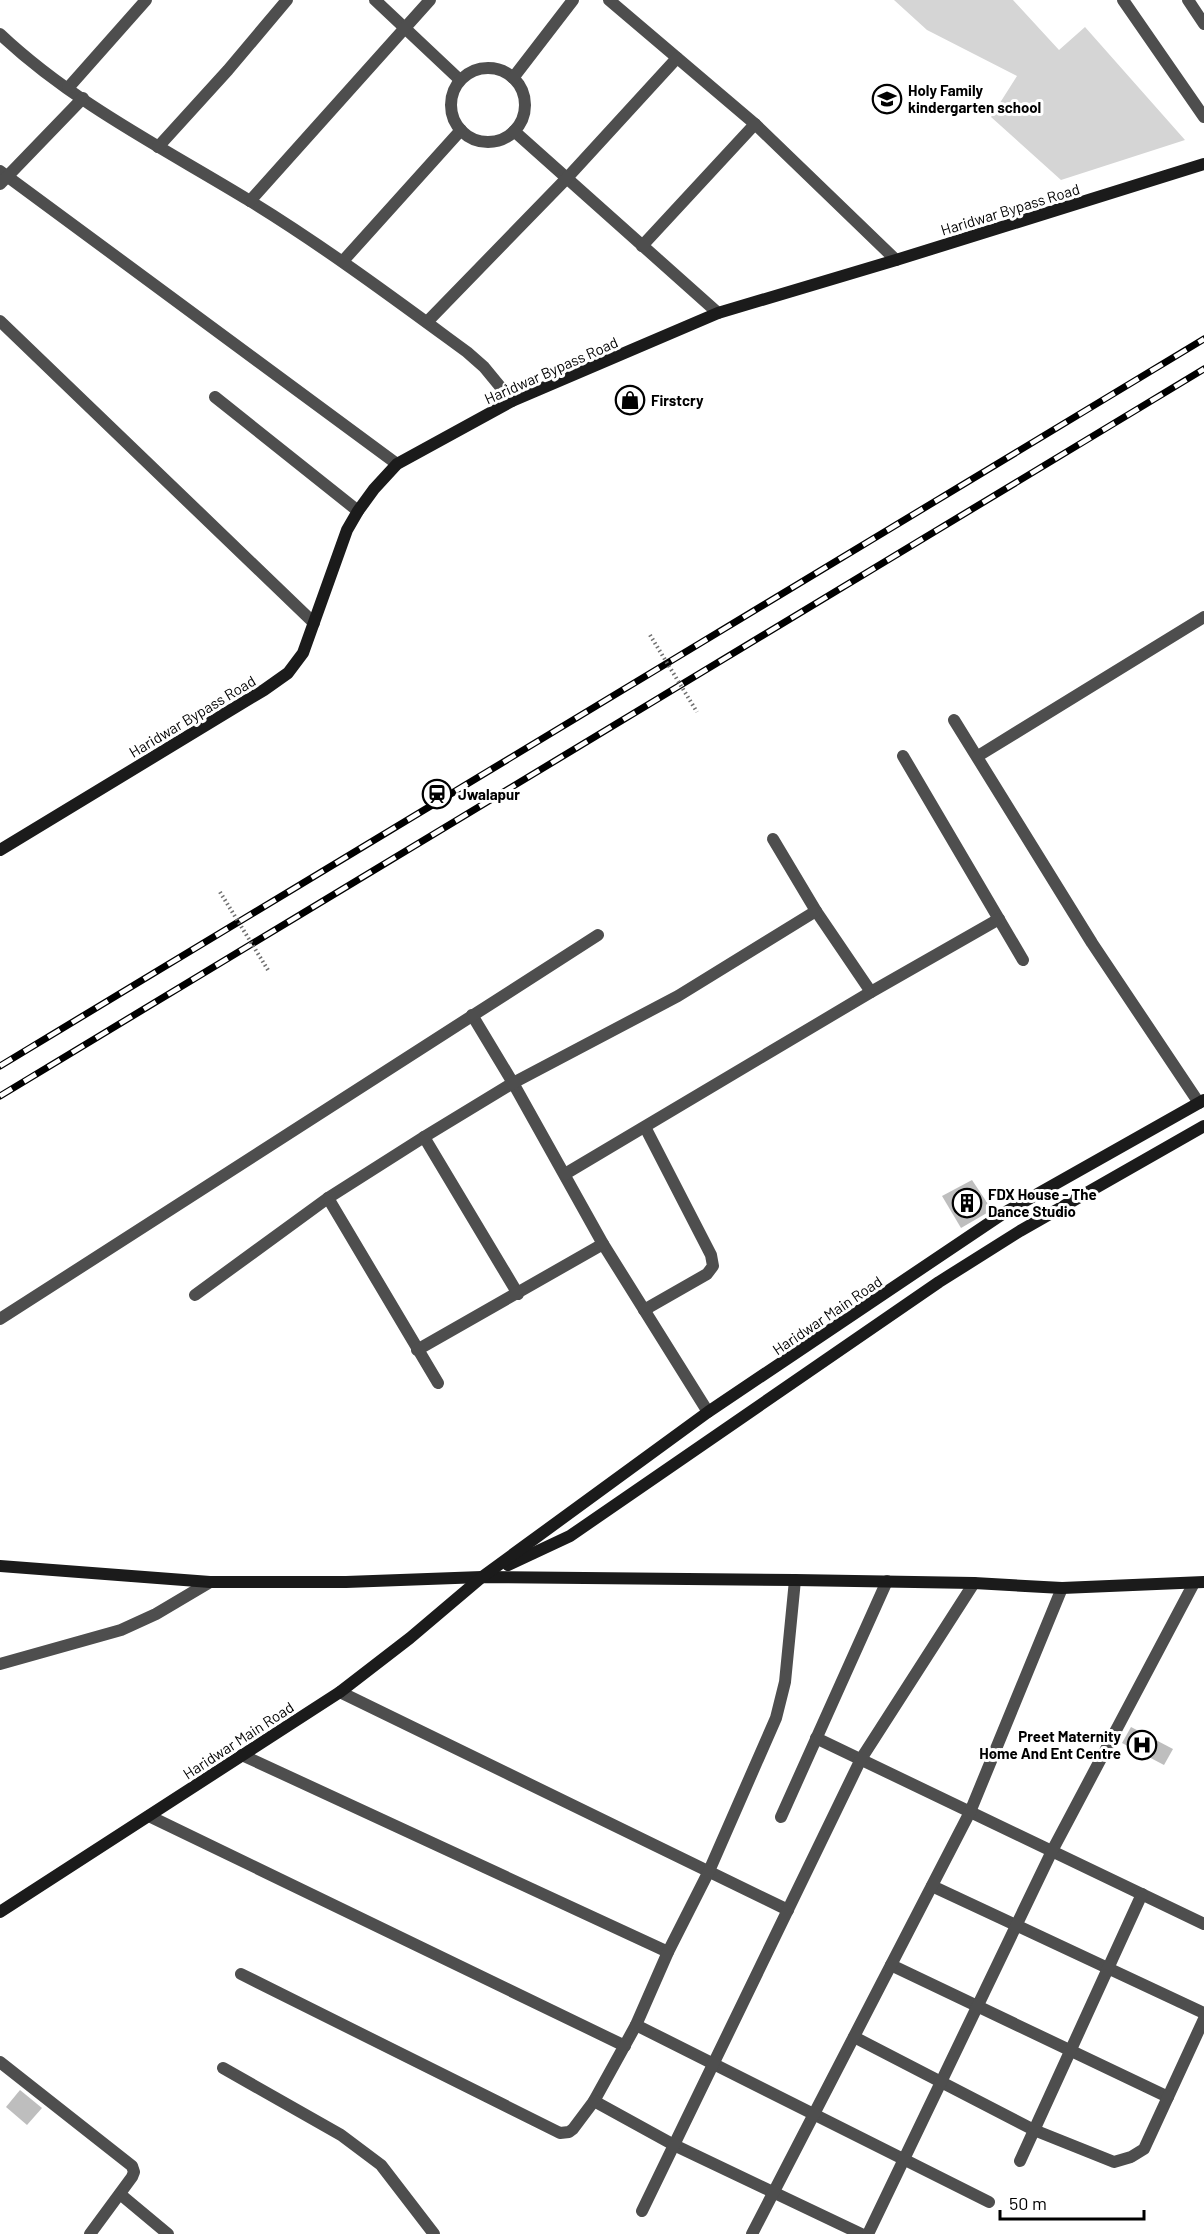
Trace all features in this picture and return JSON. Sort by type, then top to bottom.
[{"type":"main road","name":"Haridwar Bypass Road","points":[[0,850],[264,690],[288,673],[303,653],[347,530],[358,511],[397,464],[512,401],[718,313],[1204,164]]},
{"type":"main road","name":"Haridwar Main Road","points":[[0,1912],[340,1692],[410,1638],[482,1577],[708,1412],[1004,1213],[1202,1101]]},
{"type":"main road","name":"Haridwar Main Road","points":[[482,1577],[570,1536],[939,1282],[1020,1232],[1204,1126]]},
{"type":"main road","points":[[0,1566],[210,1582],[346,1582],[482,1577],[887,1581],[1062,1588],[1199,1582]]},
{"type":"street","points":[[68,88],[146,0]]},
{"type":"street","points":[[158,147],[228,70],[287,0]]},
{"type":"street","points":[[375,0],[460,80]]},
{"type":"street","points":[[250,201],[430,0]]},
{"type":"street","points":[[513,78],[573,0]]},
{"type":"street","points":[[609,0],[755,124],[896,260]]},
{"type":"street","points":[[1123,0],[1204,117]]},
{"type":"street","points":[[1188,0],[1204,24]]},
{"type":"street","points":[[0,34],[83,98],[343,261],[467,352],[484,367],[512,401]]},
{"type":"street","points":[[427,322],[567,178],[677,58]]},
{"type":"street","points":[[492,68],[503,71],[513,78],[520,87],[525,110],[514,131],[504,138],[482,141],[461,130],[455,122],[451,100],[460,80],[469,73],[492,68]]},
{"type":"street","points":[[83,98],[2,177],[397,464]]},
{"type":"street","points":[[642,246],[755,124]]},
{"type":"street","points":[[343,261],[461,130]]},
{"type":"street","points":[[514,131],[718,313]]},
{"type":"street","points":[[0,321],[314,623]]},
{"type":"street","points":[[215,396],[358,511]]},
{"type":"street","points":[[978,756],[1204,617]]},
{"type":"street","points":[[954,720],[1092,943],[1202,1101]]},
{"type":"street","points":[[903,756],[1023,960]]},
{"type":"street","points":[[773,838],[816,911],[871,992]]},
{"type":"street","points":[[195,1295],[328,1198],[424,1137],[513,1083],[678,996],[816,911]]},
{"type":"street","points":[[565,1174],[871,992],[999,919]]},
{"type":"street","points":[[0,1319],[597,935]]},
{"type":"street","points":[[472,1015],[513,1083],[603,1244],[708,1412]]},
{"type":"street","points":[[644,1310],[707,1274],[713,1266],[711,1255],[645,1127]]},
{"type":"street","points":[[424,1137],[518,1294]]},
{"type":"street","points":[[328,1198],[438,1383]]},
{"type":"street","points":[[417,1350],[603,1244]]},
{"type":"street","points":[[241,1974],[560,2133],[573,2129],[594,2101],[636,2025],[668,1952],[709,1871],[776,1718],[785,1682],[795,1580]]},
{"type":"street","points":[[781,1817],[887,1581]]},
{"type":"street","points":[[0,1664],[122,1630],[156,1614],[210,1582]]},
{"type":"street","points":[[868,2234],[1052,1851],[1199,1582]]},
{"type":"street","points":[[642,2211],[861,1759],[974,1583]]},
{"type":"street","points":[[752,2234],[970,1812],[1062,1588]]},
{"type":"street","points":[[340,1692],[788,1910]]},
{"type":"street","points":[[816,1738],[1204,1924]]},
{"type":"street","points":[[242,1755],[668,1952]]},
{"type":"street","points":[[149,1816],[625,2046]]},
{"type":"street","points":[[932,1886],[1204,2013]]},
{"type":"street","points":[[1020,2161],[1142,1894]]},
{"type":"street","points":[[891,1965],[1168,2097]]},
{"type":"street","points":[[854,2037],[1035,2130],[1114,2162],[1131,2157],[1144,2149],[1204,2019]]},
{"type":"street","points":[[636,2025],[989,2202]]},
{"type":"street","points":[[0,2062],[132,2166],[134,2172],[132,2177],[90,2234]]},
{"type":"street","points":[[223,2068],[341,2135],[381,2165],[434,2234]]},
{"type":"street","points":[[594,2101],[674,2145],[861,2234]]},
{"type":"street","points":[[120,2194],[168,2234]]},
{"type":"path","points":[[650,635],[697,712]]},
{"type":"path","points":[[219,892],[268,970]]},
{"type":"shaded area","points":[[894,0],[1013,0],[1059,50],[1085,27],[1185,140],[1061,180],[991,117],[1017,76],[927,30]]},
{"type":"building","name":"FDX House - The Dance Studio","points":[[972,1180],[992,1210],[961,1228],[942,1196]]},
{"type":"building","points":[[1131,1727],[1173,1749],[1164,1765],[1122,1743]]},
{"type":"building","points":[[20,2090],[42,2108],[27,2125],[6,2107]]},
{"type":"railway","points":[[0,1066],[1204,339]]},
{"type":"railway","points":[[0,1096],[1204,369]]},
{"type":"place","name":"Holy Family kindergarten school","points":[[887,99]]},
{"type":"place","name":"Firstcry","points":[[630,400]]},
{"type":"place","name":"Jwalapur","points":[[437,794]]},
{"type":"place","name":"FDX House - The Dance Studio","points":[[967,1203]]},
{"type":"place","name":"Preet Maternity Home And Ent Centre","points":[[1142,1745]]}]
